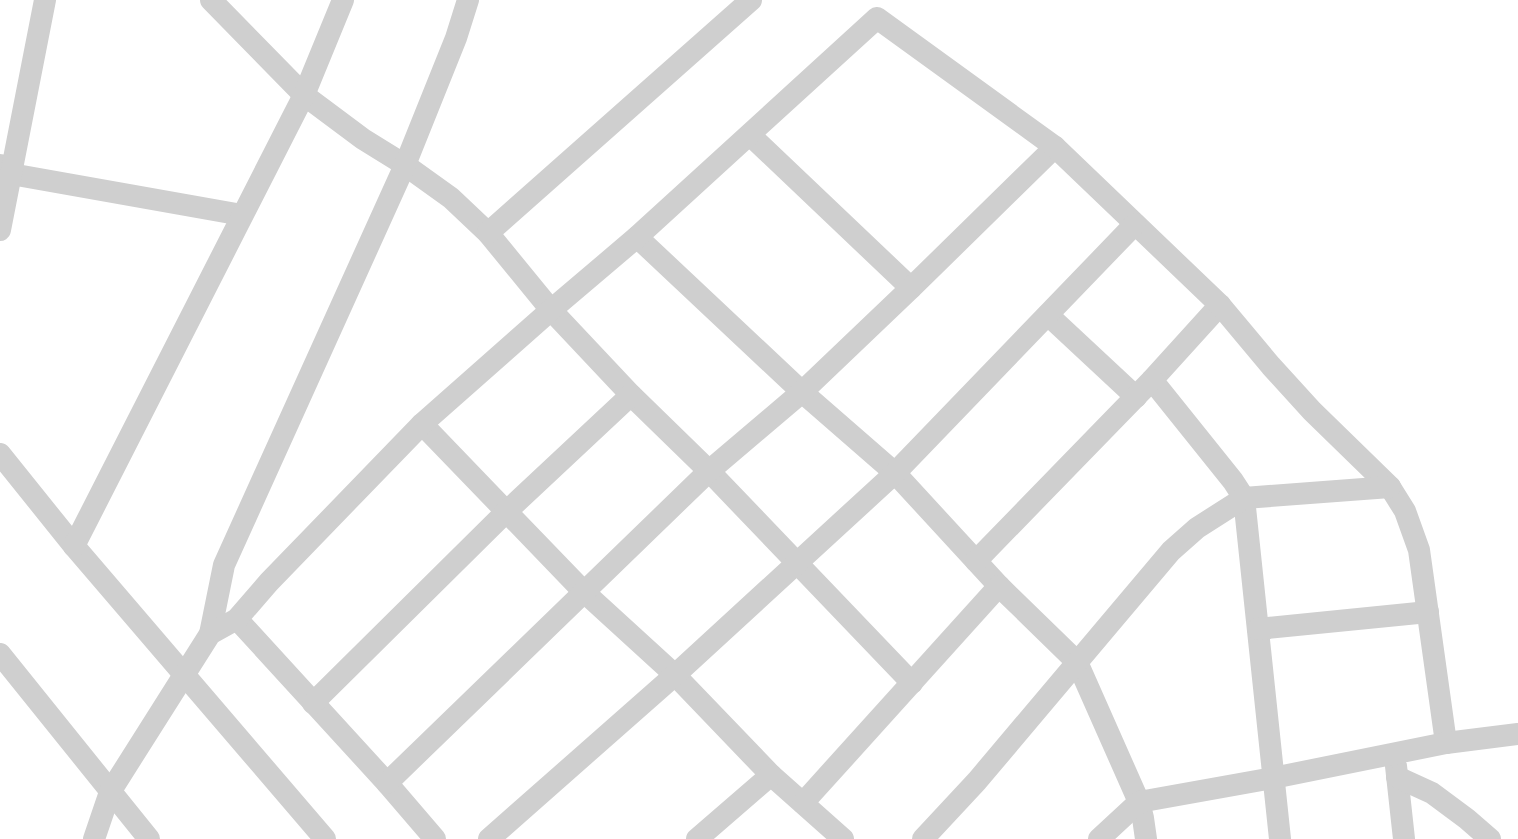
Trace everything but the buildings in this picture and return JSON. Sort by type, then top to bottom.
[{"type":"street","points":[[0,230],[6,170],[45,0]]},
{"type":"street","points":[[211,0],[304,95],[364,139],[405,165],[451,198],[488,233],[551,310],[631,395],[709,470],[912,683]]},
{"type":"street","points":[[74,546],[304,95],[343,0]]},
{"type":"street","points":[[94,839],[110,792],[210,634],[224,565],[405,165],[456,38],[468,0]]},
{"type":"street","points":[[488,233],[751,0]]},
{"type":"street","points":[[210,634],[237,619],[269,582],[422,424],[551,310],[637,237],[877,18],[1055,147],[1220,305],[1271,366],[1312,411],[1390,487],[1405,511],[1419,550],[1446,743]]},
{"type":"street","points":[[750,134],[911,288]]},
{"type":"street","points":[[387,783],[709,470],[802,392],[1055,147]]},
{"type":"street","points":[[6,170],[242,215]]},
{"type":"street","points":[[489,839],[675,675],[895,473],[1136,224]]},
{"type":"street","points":[[637,237],[802,392],[895,473],[999,586],[1077,662],[1138,802],[1143,818],[1146,839]]},
{"type":"street","points":[[976,561],[1136,397],[1220,305]]},
{"type":"street","points":[[1048,315],[1136,397]]},
{"type":"street","points":[[1152,380],[1233,481],[1244,498],[1280,839]]},
{"type":"street","points":[[312,703],[506,512],[631,395]]},
{"type":"street","points":[[422,424],[583,591],[675,675],[771,775],[843,839]]},
{"type":"street","points":[[0,454],[74,546],[325,839]]},
{"type":"street","points":[[922,839],[977,781],[1171,551],[1197,528],[1244,498],[1390,487]]},
{"type":"street","points":[[803,803],[999,586]]},
{"type":"street","points":[[1258,629],[1428,612]]},
{"type":"street","points":[[237,619],[312,703],[387,783],[435,839]]},
{"type":"street","points":[[0,654],[149,839]]},
{"type":"street","points":[[1099,839],[1138,802],[1273,778],[1446,743],[1518,734]]},
{"type":"street","points":[[1394,753],[1404,839]]},
{"type":"street","points":[[697,839],[771,775]]},
{"type":"street","points":[[1397,777],[1432,793],[1468,819],[1490,839]]}]
